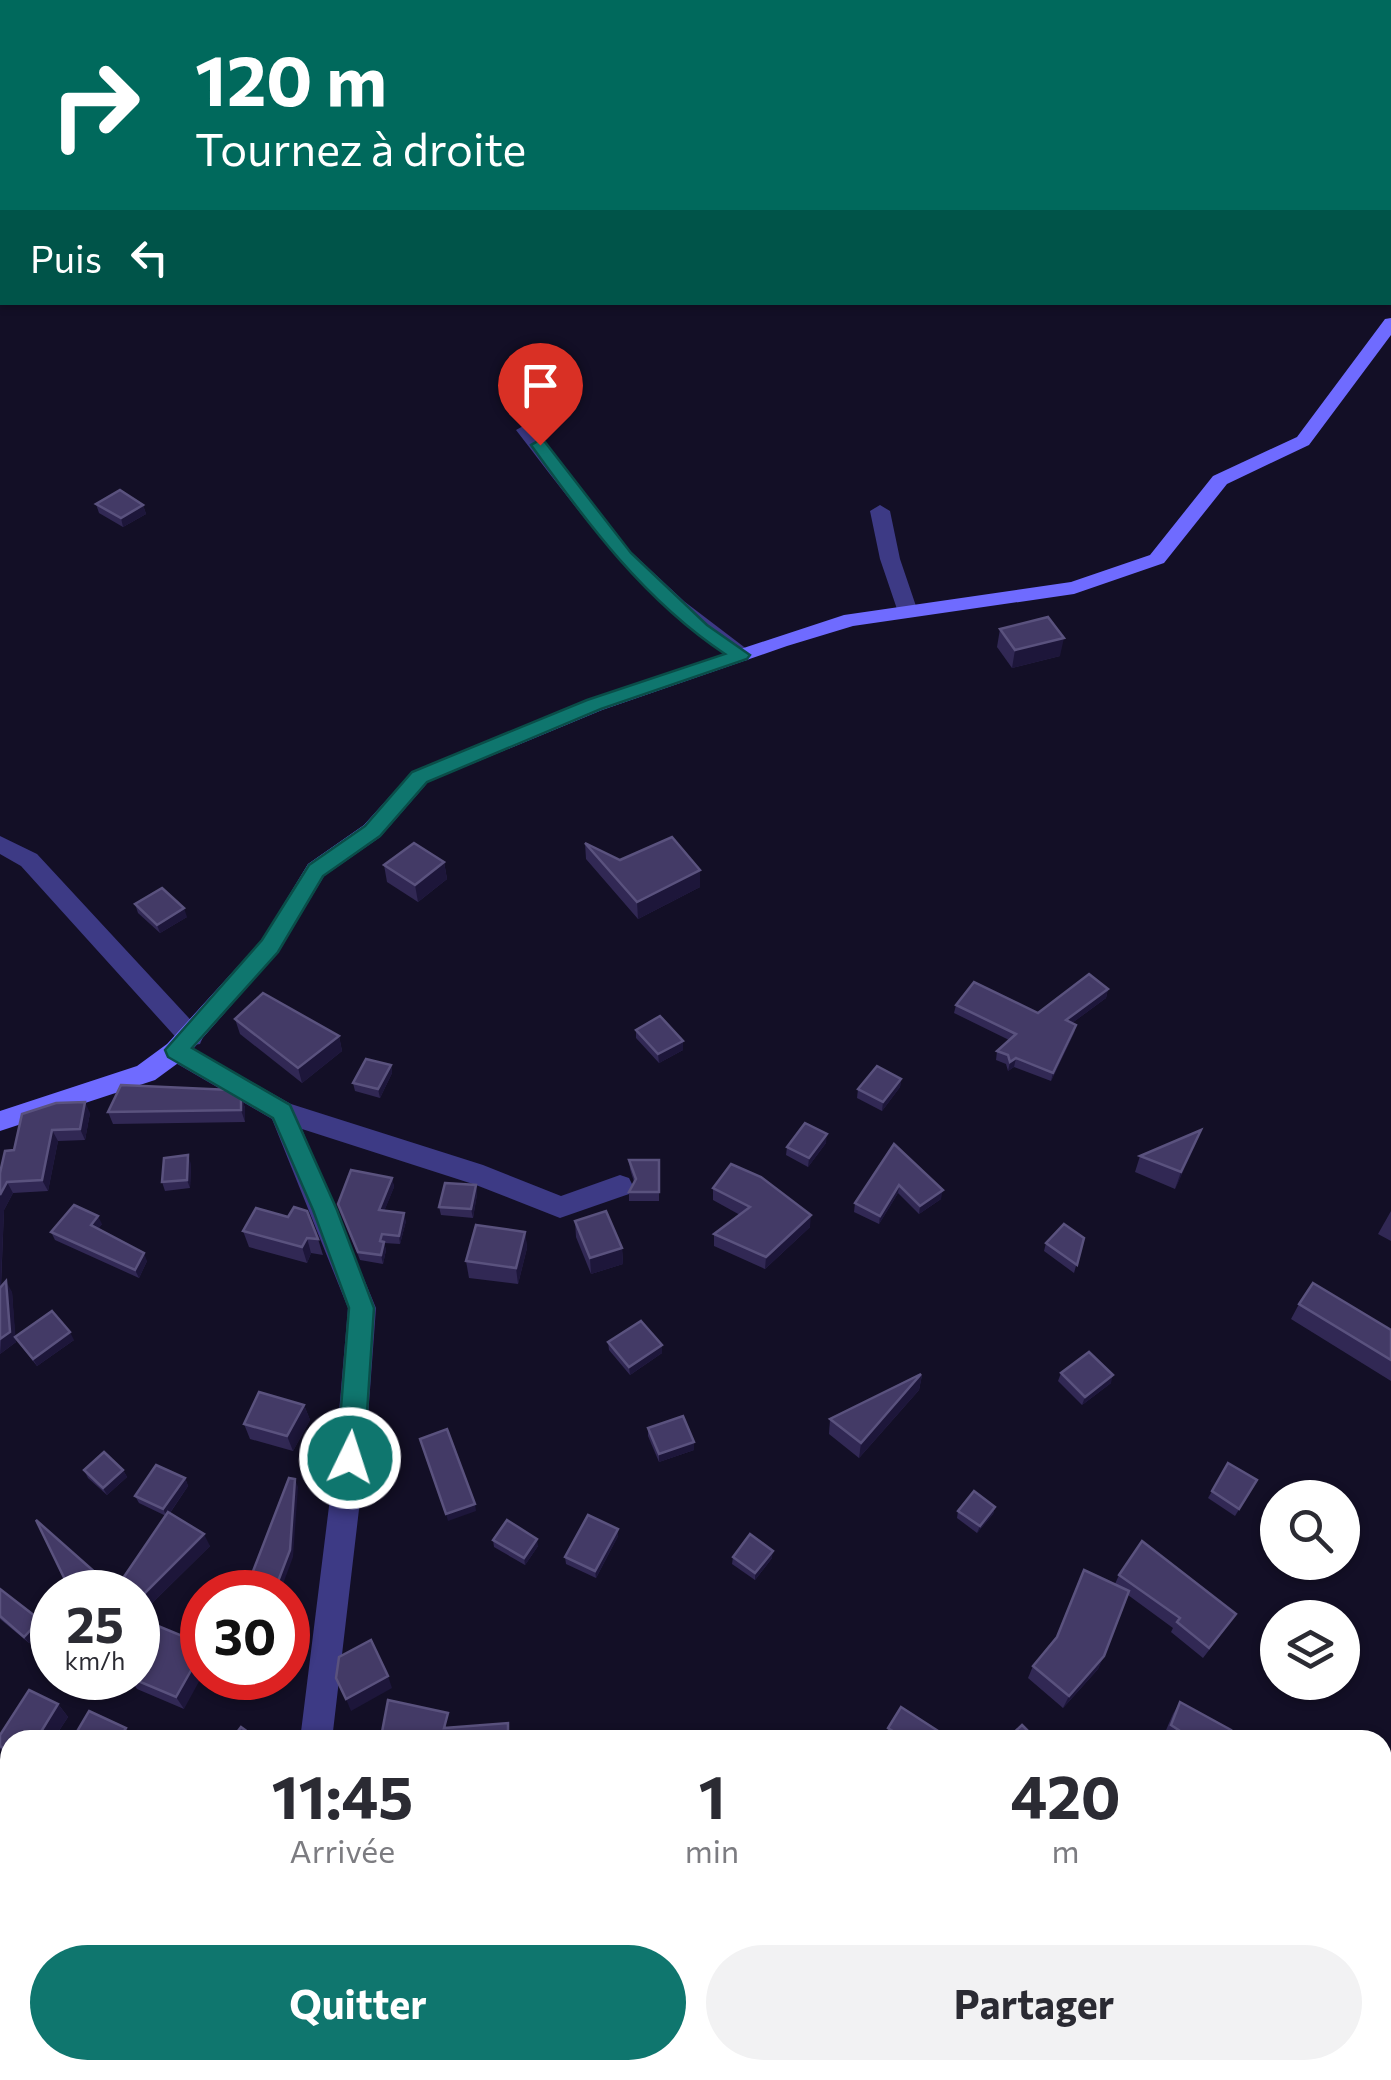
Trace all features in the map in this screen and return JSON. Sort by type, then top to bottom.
[{"type":"street","points":[[0,1121],[146,1073],[184,1044],[270,946],[316,870],[372,831],[420,777],[594,705],[851,620],[1074,588],[1157,559],[1220,480],[1303,441],[1391,322]]},
{"type":"street","points":[[524,430],[554,460],[587,512],[625,557],[700,629],[740,655]]},
{"type":"street","points":[[880,512],[890,559],[908,612]]},
{"type":"street","points":[[0,844],[29,860],[184,1044],[282,1112],[483,1176],[560,1207],[620,1186]]},
{"type":"street","points":[[282,1112],[362,1308],[350,1458],[317,1730]]},
{"type":"building","points":[[120,490],[143,505],[121,518],[96,504]]},
{"type":"building","points":[[1048,617],[1064,638],[1015,650],[1000,629]]},
{"type":"building","points":[[672,837],[700,870],[637,902],[585,843],[620,860]]},
{"type":"building","points":[[414,843],[444,862],[415,885],[384,865]]},
{"type":"building","points":[[162,888],[184,908],[157,925],[135,904]]},
{"type":"building","points":[[1089,974],[1108,989],[1066,1020],[1076,1025],[1053,1073],[1016,1058],[1010,1062],[1008,1055],[997,1051],[1016,1034],[956,1005],[974,982],[1038,1013]]},
{"type":"building","points":[[263,993],[339,1036],[298,1068],[235,1019]]},
{"type":"building","points":[[660,1016],[683,1041],[658,1054],[636,1030]]},
{"type":"building","points":[[366,1059],[391,1065],[378,1089],[353,1083]]},
{"type":"building","points":[[877,1066],[901,1079],[883,1102],[858,1089]]},
{"type":"building","points":[[121,1085],[231,1090],[241,1096],[241,1110],[108,1112]]},
{"type":"building","points":[[85,1102],[80,1129],[52,1130],[42,1180],[7,1182],[0,1195],[5,1151],[14,1150],[22,1114],[56,1103]]},
{"type":"building","points":[[805,1123],[827,1134],[809,1158],[787,1147]]},
{"type":"building","points":[[1201,1130],[1181,1172],[1140,1156]]},
{"type":"building","points":[[894,1144],[943,1190],[920,1206],[899,1185],[880,1216],[855,1203]]},
{"type":"building","points":[[188,1155],[187,1180],[162,1182],[164,1158]]},
{"type":"building","points":[[629,1160],[659,1160],[659,1192],[629,1192],[636,1179]]},
{"type":"building","points":[[731,1164],[761,1177],[811,1215],[766,1257],[714,1234],[750,1207],[713,1188]]},
{"type":"building","points":[[351,1170],[392,1178],[379,1210],[404,1213],[399,1236],[382,1234],[381,1255],[358,1252],[338,1204]]},
{"type":"building","points":[[445,1183],[476,1185],[471,1209],[439,1207]]},
{"type":"building","points":[[74,1205],[98,1216],[91,1225],[144,1253],[135,1270],[51,1232]]},
{"type":"building","points":[[294,1207],[307,1211],[318,1239],[307,1238],[302,1247],[243,1231],[256,1208],[288,1217]]},
{"type":"building","points":[[606,1211],[622,1248],[590,1258],[575,1221]]},
{"type":"building","points":[[1064,1224],[1084,1238],[1077,1265],[1046,1243]]},
{"type":"building","points":[[476,1225],[525,1232],[516,1268],[466,1261]]},
{"type":"building","points":[[6,1281],[10,1332],[0,1339],[0,1288]]},
{"type":"building","points":[[1313,1283],[1391,1330],[1391,1360],[1299,1304]]},
{"type":"building","points":[[52,1311],[70,1332],[33,1359],[15,1337]]},
{"type":"building","points":[[641,1321],[662,1345],[629,1367],[608,1342]]},
{"type":"building","points":[[1089,1352],[1113,1375],[1085,1397],[1061,1373]]},
{"type":"building","points":[[921,1374],[861,1443],[830,1419]]},
{"type":"building","points":[[259,1392],[304,1405],[287,1436],[244,1424]]},
{"type":"building","points":[[683,1416],[694,1442],[659,1454],[648,1428]]},
{"type":"building","points":[[447,1429],[475,1504],[446,1514],[420,1439]]},
{"type":"building","points":[[104,1452],[123,1470],[103,1488],[84,1470]]},
{"type":"building","points":[[1228,1463],[1257,1480],[1239,1509],[1212,1491]]},
{"type":"building","points":[[156,1465],[185,1478],[163,1509],[135,1496]]},
{"type":"building","points":[[289,1478],[295,1479],[290,1550],[282,1570],[253,1570]]},
{"type":"building","points":[[974,1491],[995,1507],[980,1526],[958,1511]]},
{"type":"building","points":[[168,1512],[204,1534],[160,1578],[160,1570],[129,1570]]},
{"type":"building","points":[[588,1515],[618,1529],[595,1571],[565,1557]]},
{"type":"building","points":[[36,1520],[92,1570],[60,1570]]},
{"type":"building","points":[[507,1520],[537,1539],[524,1558],[493,1540]]},
{"type":"building","points":[[750,1534],[773,1551],[755,1573],[733,1557]]},
{"type":"building","points":[[1142,1541],[1236,1614],[1209,1648],[1177,1622],[1180,1618],[1119,1575]]},
{"type":"building","points":[[1084,1570],[1129,1591],[1104,1656],[1069,1696],[1033,1666],[1057,1637]]},
{"type":"building","points":[[0,1589],[30,1612],[30,1631],[24,1637],[0,1616]]},
{"type":"building","points":[[160,1627],[180,1635],[180,1690],[176,1697],[160,1690]]},
{"type":"building","points":[[371,1640],[388,1676],[346,1699],[336,1678],[339,1657]]},
{"type":"building","points":[[29,1690],[30,1700],[58,1704],[42,1730],[3,1730]]},
{"type":"building","points":[[388,1700],[448,1713],[444,1728],[508,1723],[508,1730],[382,1730]]},
{"type":"building","points":[[1180,1702],[1231,1730],[1178,1730],[1171,1725]]},
{"type":"building","points":[[901,1707],[937,1730],[891,1730],[888,1728]]},
{"type":"building","points":[[89,1711],[126,1728],[125,1730],[78,1730]]},
{"type":"route","points":[[350,1458],[362,1308],[325,1210],[282,1112],[176,1050],[192,1037],[270,946],[316,870],[372,831],[420,777],[594,705],[740,655],[700,629],[625,557],[587,512],[540,445]]}]
